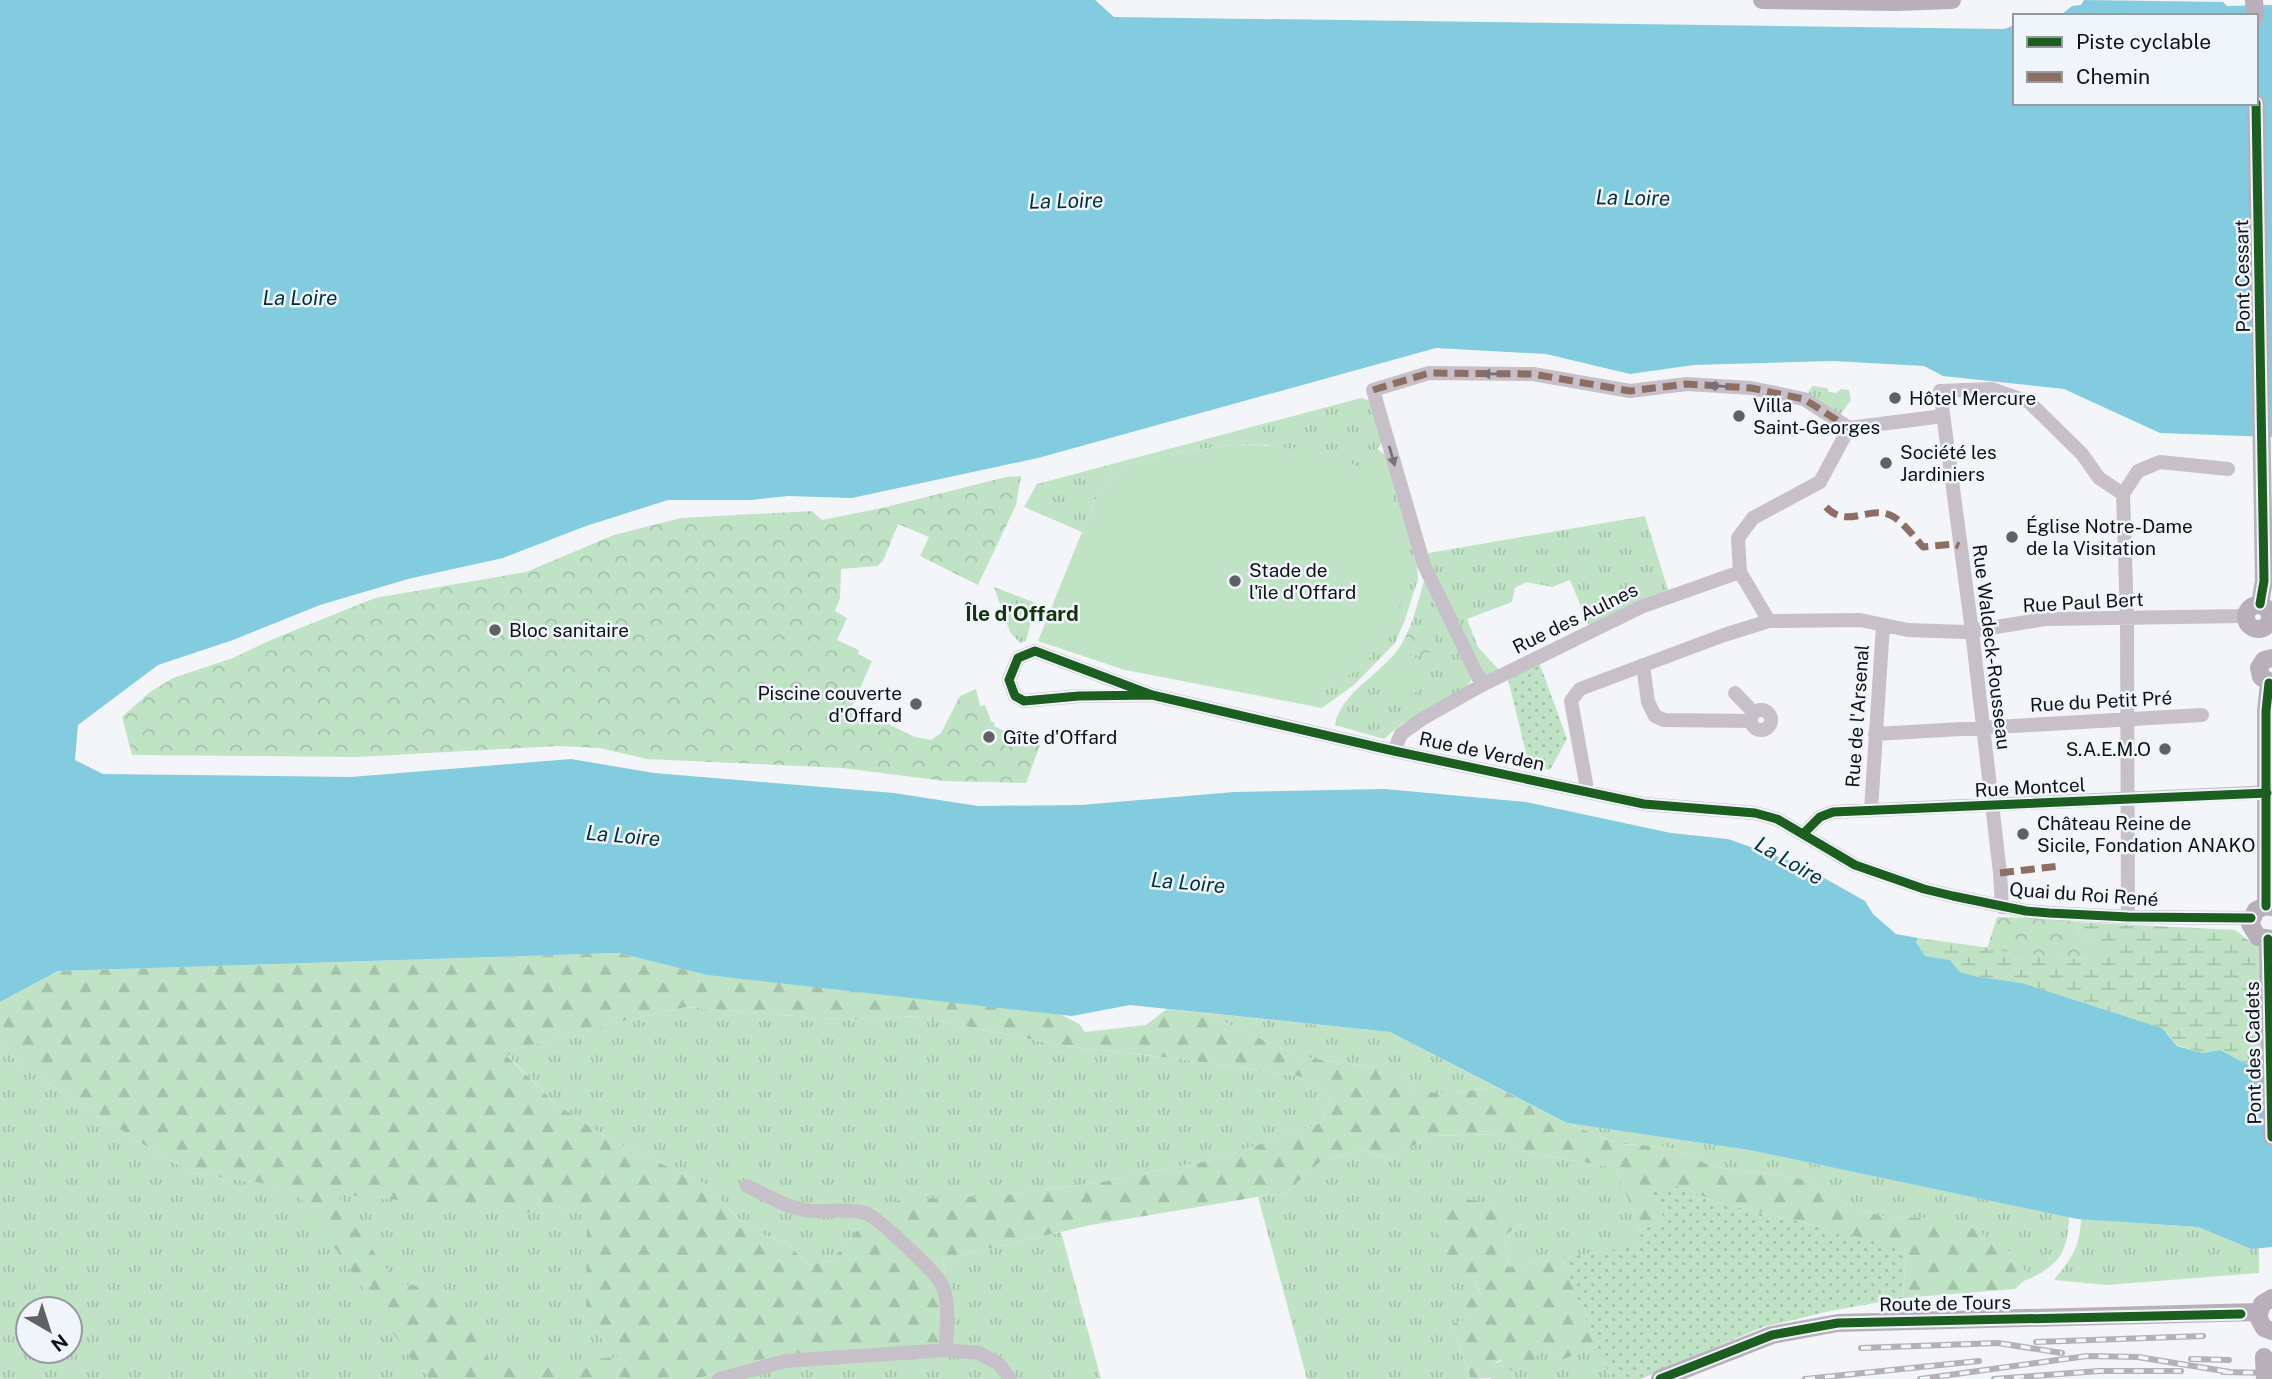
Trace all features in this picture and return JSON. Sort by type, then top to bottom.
[{"type":"main road","points":[[1762,0],[1952,0]]},
{"type":"main road","name":"Pont Cessart","points":[[2256,105],[2264,581],[2260,604]]},
{"type":"main road","points":[[2260,604],[2267,609],[2270,617],[2267,625],[2260,629],[2249,626],[2245,616],[2250,607],[2260,604]]},
{"type":"main road","points":[[2260,629],[2270,658],[2259,668],[2261,677],[2270,683],[2266,711],[2269,906],[2256,910],[2250,924],[2254,933],[2270,939]]},
{"type":"main road","name":"Pont des Cadets","points":[[2270,939],[2272,1138]]},
{"type":"main road","points":[[2265,1379],[2265,1324],[2262,1304],[2272,1298]]},
{"type":"main road","name":"Route de Tours","points":[[1660,1379],[1772,1335],[1838,1323],[2265,1324]]},
{"type":"street","points":[[1482,685],[1424,565],[1373,390],[1429,373],[1533,374],[1630,391],[1687,384],[1751,387],[1804,398],[1849,428],[1943,416]]},
{"type":"street","name":"Rue Waldeck-Rousseau","points":[[2002,907],[1972,631],[1940,391],[1992,389],[2029,402],[2082,454],[2099,478],[2123,494]]},
{"type":"street","points":[[1769,621],[1740,572],[1738,538],[1753,518],[1819,482],[1849,428]]},
{"type":"street","points":[[2128,917],[2127,618],[2123,494],[2138,471],[2160,463],[2228,469]]},
{"type":"street","name":"Rue des Aulnes","points":[[1394,751],[1401,734],[1482,685],[1641,607],[1740,572]]},
{"type":"street","name":"Rue Paul Bert","points":[[1586,790],[1571,702],[1580,689],[1769,621],[1860,620],[1908,629],[1972,631],[2045,619],[2245,616]]},
{"type":"street","name":"Rue de l'Arsenal","points":[[1871,810],[1883,625]]},
{"type":"street","points":[[1035,651],[1152,695],[1079,696],[1024,701],[1015,696],[1009,680],[1018,658],[1035,651]]},
{"type":"street","points":[[1643,665],[1648,702],[1655,716],[1664,720],[1753,717],[1735,694]]},
{"type":"street","name":"Rue de Verden","points":[[1152,695],[1394,751],[1644,804],[1755,813],[1777,819],[1804,833]]},
{"type":"street","name":"Rue du Petit Pré","points":[[1875,734],[2202,715]]},
{"type":"street","name":"Rue Montcel","points":[[1804,833],[1820,817],[1833,812],[2269,792]]},
{"type":"street","name":"Quai du Roi René","points":[[1804,833],[1855,865],[1924,890],[2002,907],[2049,913],[2128,917],[2251,918]]},
{"type":"street","points":[[747,1186],[794,1208],[814,1211],[844,1209],[868,1214],[889,1230],[940,1282],[946,1305],[946,1350]]},
{"type":"street","points":[[719,1379],[785,1361],[946,1350],[979,1353],[999,1364],[1010,1379]]},
{"type":"green space","points":[[1813,386],[1827,388],[1829,392],[1836,393],[1841,389],[1849,390],[1851,400],[1840,415],[1808,396]]},
{"type":"green space","points":[[1361,398],[1371,401],[1383,440],[1377,449],[1388,457],[1416,556],[1418,579],[1395,643],[1354,685],[1322,708],[1324,690],[1352,673],[1372,655],[1323,454],[1266,445],[1236,444],[1161,455],[1131,464],[1110,478],[1094,502],[1082,532],[1024,507],[1037,484]]},
{"type":"green space","name":"Stade de l'île d'Offard","points":[[1236,444],[1308,451],[1344,460],[1375,477],[1384,486],[1403,521],[1410,547],[1411,566],[1393,622],[1362,665],[1324,690],[1322,708],[1125,670],[1038,641],[1094,502],[1110,478],[1131,464],[1161,455]]},
{"type":"green space","points":[[1021,476],[1016,505],[978,585],[920,556],[929,537],[898,524],[883,561],[877,566],[841,569],[840,598],[835,611],[847,618],[837,640],[859,650],[858,654],[872,661],[852,706],[915,737],[931,740],[941,733],[960,696],[976,689],[980,706],[985,705],[991,721],[995,723],[994,726],[1029,743],[1040,745],[1026,783],[944,781],[843,768],[647,759],[600,748],[556,746],[357,757],[132,755],[122,717],[150,692],[173,678],[233,658],[375,598],[526,572],[614,535],[681,518],[812,511],[822,520],[1006,477]]},
{"type":"green space","points":[[1645,516],[1668,590],[1589,626],[1570,580],[1552,587],[1526,582],[1515,588],[1512,602],[1467,619],[1478,647],[1499,670],[1484,678],[1423,554]]},
{"type":"green space","points":[[1425,578],[1471,671],[1471,681],[1464,689],[1400,725],[1384,739],[1335,725],[1339,713],[1353,693],[1384,665],[1401,645],[1412,621]]},
{"type":"green space","points":[[994,587],[1036,603],[1026,641],[1020,643],[1010,632]]},
{"type":"green space","points":[[1420,626],[1426,627],[1434,635],[1434,647],[1426,655],[1420,656],[1414,655],[1406,647],[1405,641],[1406,635],[1414,627]]},
{"type":"green space","points":[[1404,654],[1419,660],[1425,675],[1419,690],[1404,696],[1389,690],[1383,675],[1389,660]]},
{"type":"green space","points":[[1539,662],[1567,739],[1550,770],[1529,765],[1508,679]]},
{"type":"green space","points":[[1997,917],[2075,922],[2078,927],[2076,933],[2098,952],[2094,958],[2070,959],[1987,949]]},
{"type":"green space","points":[[2075,922],[2235,930],[2256,946],[2272,946],[2272,1064],[2256,1069],[2220,1050],[2203,1053],[2177,1045],[2162,1028],[2022,983],[1960,972],[1950,960],[1925,956],[1916,942],[1918,938],[2070,959],[2094,958],[2094,946],[2076,933],[2078,927]]},
{"type":"green space","points":[[619,953],[707,975],[1060,1014],[1079,1024],[1085,1032],[1146,1025],[1167,1009],[1204,1013],[1301,1057],[1367,1066],[1392,1063],[1407,1075],[1414,1093],[1453,1093],[1496,1087],[1567,1123],[1618,1144],[1663,1146],[1689,1154],[1710,1166],[1803,1179],[1855,1209],[1886,1217],[1926,1218],[1975,1229],[2010,1252],[2026,1272],[2024,1281],[2015,1289],[1903,1298],[1906,1251],[1814,1225],[1715,1202],[1680,1186],[1664,1219],[1640,1231],[1616,1168],[1515,1150],[1502,1134],[1431,1136],[1390,1159],[1364,1150],[1321,1161],[1287,1192],[1091,1225],[943,1259],[954,1349],[778,1355],[696,1379],[431,1379],[415,1365],[294,1188],[192,1173],[23,1067],[0,1044],[0,1002],[58,971]],"holes":[[[686,1007],[866,1020],[916,1016],[1065,1046],[1303,1077],[1330,1096],[1321,1123],[1217,1159],[1096,1183],[1005,1195],[899,1200],[862,1225],[831,1261],[808,1265],[787,1243],[763,1235],[738,1218],[705,1184],[608,1139],[555,1103],[507,1056],[516,1050],[575,1032]],[[337,1194],[531,1213],[538,1202],[587,1215],[586,1321],[619,1357],[491,1366],[476,1331],[454,1300],[435,1282],[418,1286],[399,1284],[376,1255]]]},
{"type":"green space","points":[[686,1007],[866,1020],[916,1016],[1065,1046],[1303,1077],[1330,1096],[1321,1123],[1217,1159],[1096,1183],[1005,1195],[862,1225],[831,1261],[808,1265],[787,1243],[763,1235],[738,1218],[705,1184],[608,1139],[555,1103],[507,1055],[575,1032]]},
{"type":"green space","points":[[1204,1013],[1390,1032],[1496,1087],[1453,1093],[1414,1093],[1407,1075],[1392,1064],[1367,1066],[1301,1057]]},
{"type":"green space","points":[[0,1044],[23,1067],[192,1173],[324,1192],[538,1202],[588,1215],[586,1321],[640,1379],[0,1379]]},
{"type":"green space","points":[[1567,1123],[1749,1150],[2069,1217],[2066,1241],[2059,1258],[2052,1265],[2024,1281],[2026,1272],[1926,1218],[1886,1217],[1855,1209],[1803,1179],[1710,1166],[1689,1154],[1663,1146],[1618,1144]]},
{"type":"green space","points":[[1502,1134],[1515,1150],[1616,1168],[1640,1231],[1642,1245],[1509,1267],[1504,1236],[1521,1224],[1487,1203],[1474,1276],[1481,1296],[1470,1319],[1451,1324],[1471,1379],[1307,1379],[1258,1197],[1287,1192],[1321,1161],[1364,1150],[1390,1159],[1431,1136]]},
{"type":"green space","points":[[1680,1186],[1715,1202],[1906,1250],[1903,1298],[1763,1327],[1641,1379],[1611,1379],[1561,1258],[1641,1245],[1640,1231],[1664,1219],[1652,1190]]},
{"type":"green space","points":[[1460,1198],[1487,1203],[1522,1223],[1504,1236],[1509,1267],[1561,1258],[1598,1346],[1559,1361],[1542,1347],[1534,1361],[1512,1371],[1500,1360],[1493,1364],[1493,1378],[1471,1379],[1451,1324],[1470,1319],[1464,1300],[1481,1295],[1474,1276],[1451,1267],[1428,1212]]},
{"type":"green space","points":[[2081,1219],[2198,1227],[2251,1249],[2259,1248],[2259,1273],[2107,1285],[2054,1280],[2074,1252]]},
{"type":"green space","points":[[1061,1232],[1101,1379],[696,1379],[778,1355],[954,1349],[943,1259]]},
{"type":"green space","points":[[1598,1346],[1611,1379],[1490,1379],[1493,1377],[1493,1364],[1542,1347],[1559,1361]]},
{"type":"water","name":"La Loire","points":[[0,0],[1095,0],[1114,17],[2004,29],[2013,26],[2013,105],[2258,105],[2258,14],[2062,14],[2072,6],[2081,5],[2084,0],[2223,2],[2227,6],[2272,5],[2272,437],[2160,433],[2064,389],[1943,376],[1924,366],[1833,361],[1694,365],[1630,374],[1546,354],[1436,348],[1038,458],[852,498],[788,496],[751,500],[668,500],[586,526],[503,558],[408,579],[320,605],[233,640],[158,665],[78,725],[75,760],[103,774],[351,777],[571,759],[654,773],[894,793],[978,806],[1081,805],[1234,792],[1385,789],[1526,802],[1671,833],[1728,839],[1801,865],[1865,901],[1873,914],[1896,934],[1918,938],[1916,942],[1925,956],[1950,960],[1960,972],[2022,983],[2162,1028],[2177,1046],[2203,1053],[2220,1050],[2256,1069],[2272,1064],[2272,1247],[2251,1249],[2198,1227],[2077,1219],[1749,1150],[1567,1123],[1390,1032],[1130,1005],[1072,1016],[707,975],[619,953],[58,971],[0,1002]]},
{"type":"railway","points":[[2036,1342],[2203,1336]]},
{"type":"railway","points":[[1861,1348],[1998,1343],[2062,1353]]},
{"type":"railway","points":[[1920,1379],[2087,1356],[2138,1357],[2230,1372]]},
{"type":"railway","points":[[2191,1359],[2229,1360]]},
{"type":"railway","points":[[1805,1379],[1979,1361]]},
{"type":"railway","points":[[1994,1379],[2099,1371],[2181,1371]]},
{"type":"railway","points":[[2223,1372],[2272,1373]]},
{"type":"marked path","points":[[1373,390],[1429,373],[1533,374],[1630,391],[1687,384],[1751,388],[1804,399],[1849,428]]},
{"type":"marked path","points":[[1826,507],[1834,513],[1849,517],[1873,513],[1890,515],[1923,547],[1954,544],[1959,546]]},
{"type":"marked path","points":[[2000,873],[2059,866]]},
{"type":"cycle path","points":[[2256,105],[2264,581],[2260,604]]},
{"type":"cycle path","points":[[1152,695],[1079,696],[1024,701],[1015,696],[1009,680],[1018,658],[1035,651],[1152,695],[1394,751],[1644,804],[1755,813],[1777,819],[1855,865],[1924,889],[2026,911],[2128,917],[2251,918]]},
{"type":"cycle path","points":[[2266,906],[2266,711],[2269,683]]},
{"type":"cycle path","points":[[1804,833],[1820,817],[1833,812],[2267,793]]},
{"type":"cycle path","points":[[2268,939],[2272,1137]]},
{"type":"cycle path","points":[[1660,1379],[1772,1335],[1838,1323],[2241,1314]]},
{"type":"place","name":"Hôtel Mercure","points":[[1895,398]]},
{"type":"place","name":"Villa Saint-Georges","points":[[1739,416]]},
{"type":"place","name":"Société les Jardiniers","points":[[1886,463]]},
{"type":"place","name":"Église Notre-Dame de la Visitation","points":[[2012,537]]},
{"type":"place","name":"Stade de l'île d'Offard","points":[[1235,581]]},
{"type":"place","name":"Bloc sanitaire","points":[[495,630]]},
{"type":"place","name":"Piscine couverte d'Offard","points":[[916,704]]},
{"type":"place","name":"Gîte d'Offard","points":[[989,737]]},
{"type":"place","name":"S.A.E.M.O","points":[[2165,749]]},
{"type":"place","name":"Château Reine de Sicile, Fondation ANAKO","points":[[2023,834]]},
{"type":"district","name":"Île d'Offard","points":[[1022,614]]}]
